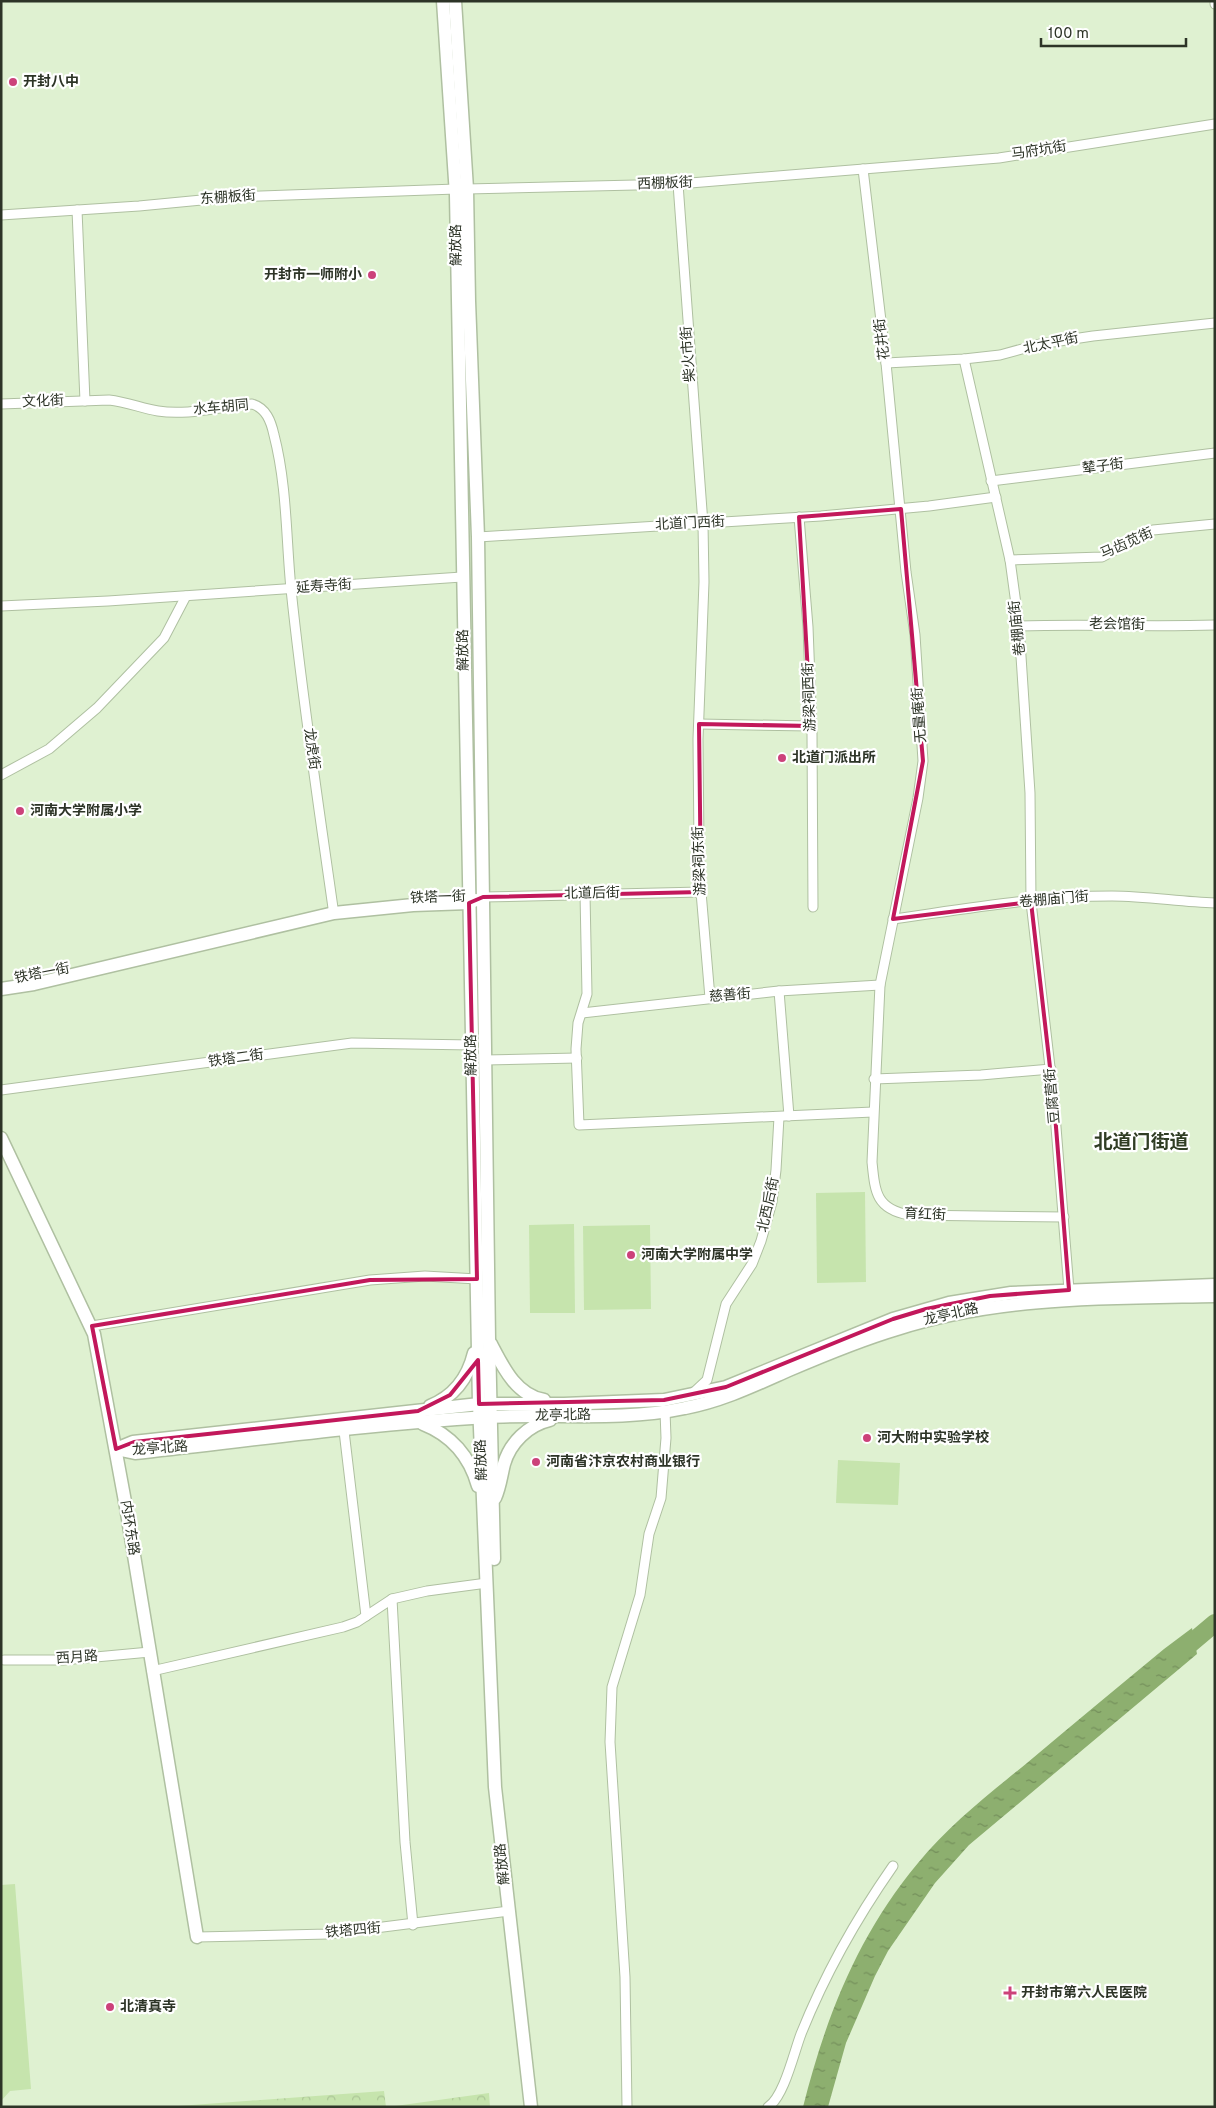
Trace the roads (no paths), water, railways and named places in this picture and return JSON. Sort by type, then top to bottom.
[{"type":"main road","name":"解放路","points":[[443,1],[461,189],[469,301],[478,537],[485,1060],[483,1339],[488,1503],[503,1786],[539,2107]]},
{"type":"main road","name":"解放路","points":[[455,1],[461,189],[462,578],[476,1279],[483,1339]]},
{"type":"main road","name":"铁塔一街","points":[[1,989],[34,984],[334,913],[483,897]]},
{"type":"main road","name":"铁塔一街","points":[[1,982],[34,978],[293,915],[413,898],[469,900]]},
{"type":"main road","name":"内环东路","points":[[1,1138],[92,1326],[103,1374],[116,1449],[197,1938]]},
{"type":"main road","name":"龙亭北路","points":[[116,1449],[135,1453],[344,1431],[485,1403],[564,1404],[649,1401],[691,1395],[726,1386],[893,1319],[926,1309],[990,1296],[1069,1290],[1215,1285]]},
{"type":"main road","name":"龙亭北路","points":[[116,1449],[133,1442],[419,1417],[569,1417],[684,1409],[729,1396],[825,1355],[897,1329],[951,1314],[1012,1304],[1215,1296]]},
{"type":"main road","points":[[564,1404],[540,1399],[528,1394],[518,1386],[483,1339],[460,1386],[444,1400],[419,1417],[463,1452],[488,1503],[500,1486],[504,1465],[509,1453],[524,1433],[540,1422],[569,1417]]},
{"type":"main road","name":"解放路","points":[[488,1503],[487,1583],[495,1787],[531,2107]]},
{"type":"street","name":"马府坑街","points":[[863,169],[999,158],[1215,124]]},
{"type":"street","name":"西棚板街","points":[[461,189],[678,184],[863,169]]},
{"type":"street","name":"花井街","points":[[863,169],[901,509]]},
{"type":"street","name":"柴火市街","points":[[678,184],[703,524]]},
{"type":"street","name":"东棚板街","points":[[1,215],[233,197],[461,189]]},
{"type":"street","points":[[77,210],[84,400]]},
{"type":"street","name":"北太平街","points":[[886,363],[964,360],[1000,355],[1040,344],[1093,336],[1215,323]]},
{"type":"street","name":"卷棚庙街","points":[[964,360],[1010,560],[1020,626],[1030,793],[1031,902]]},
{"type":"street","name":"文化街","points":[[1,404],[84,400]]},
{"type":"street","name":"水车胡同","points":[[84,400],[122,401],[158,411],[188,411],[252,404],[261,407],[266,412],[274,435],[281,474],[291,590]]},
{"type":"street","name":"辇子街","points":[[991,481],[1215,453]]},
{"type":"street","name":"北道门西街","points":[[478,537],[579,529],[703,524],[799,517],[901,509],[996,497]]},
{"type":"street","name":"无量庵街","points":[[893,919],[917,806],[924,761],[915,635],[906,572],[901,509]]},
{"type":"street","name":"游梁祠西街","points":[[799,517],[808,627],[814,907]]},
{"type":"street","name":"游梁祠东街","points":[[703,524],[704,582],[699,724],[701,892],[710,998]]},
{"type":"street","name":"马齿苋街","points":[[1010,560],[1102,557],[1153,530],[1215,524]]},
{"type":"street","name":"延寿寺街","points":[[1,606],[291,590],[462,578]]},
{"type":"street","name":"龙虎街","points":[[291,590],[311,753],[333,908]]},
{"type":"street","points":[[1,775],[48,749],[97,708],[164,638],[186,596]]},
{"type":"street","name":"老会馆街","points":[[1020,626],[1090,624],[1135,626],[1215,625]]},
{"type":"street","points":[[699,724],[811,726]]},
{"type":"street","name":"北道后街","points":[[483,897],[701,892]]},
{"type":"street","points":[[585,894],[587,994],[578,1023],[579,1125],[873,1112]]},
{"type":"street","name":"卷棚庙门街","points":[[893,919],[1031,902],[1112,896],[1153,897],[1215,903]]},
{"type":"street","name":"豆腐营街","points":[[1031,902],[1051,1069],[1069,1290]]},
{"type":"street","name":"育红街","points":[[893,919],[880,985],[874,1080],[872,1162],[874,1188],[882,1202],[894,1212],[909,1216],[1064,1217]]},
{"type":"street","name":"慈善街","points":[[582,1013],[779,991],[880,985]]},
{"type":"street","points":[[779,991],[789,1116]]},
{"type":"street","name":"铁塔二街","points":[[1,1090],[352,1043],[472,1045]]},
{"type":"street","points":[[485,1060],[577,1058]]},
{"type":"street","points":[[874,1080],[981,1075],[1051,1069]]},
{"type":"street","name":"北西后街","points":[[691,1395],[707,1380],[726,1304],[752,1264],[761,1241],[772,1202],[779,1117]]},
{"type":"street","points":[[92,1326],[370,1280],[425,1276],[476,1279]]},
{"type":"street","points":[[627,2107],[625,1977],[610,1742],[612,1687],[640,1595],[649,1534],[661,1498],[666,1438],[665,1411]]},
{"type":"street","points":[[344,1431],[366,1616]]},
{"type":"street","points":[[152,1671],[343,1628],[357,1622],[392,1599],[427,1590],[487,1583]]},
{"type":"street","points":[[392,1599],[404,1842],[414,1925]]},
{"type":"street","name":"西月路","points":[[4,1660],[63,1660],[150,1652]]},
{"type":"street","points":[[768,2107],[779,2094],[801,2034],[834,1960],[864,1908],[893,1866]]},
{"type":"street","name":"铁塔四街","points":[[197,1938],[328,1934],[414,1925],[509,1911]]},
{"type":"water","points":[[1192,1628],[1197,1654],[969,1845],[935,1883],[888,1951],[875,1976],[846,2043],[828,2107],[803,2107],[822,2041],[861,1948],[897,1890],[918,1863],[956,1823],[984,1798]]},
{"type":"waterway","points":[[1177,1655],[1215,1623]]},
{"type":"place","name":"开封八中","points":[[13,82]]},
{"type":"place","name":"开封市一师附小","points":[[372,275]]},
{"type":"place","name":"北道门派出所","points":[[782,758]]},
{"type":"place","name":"河南大学附属小学","points":[[20,811]]},
{"type":"place","name":"河南大学附属中学","points":[[631,1255]]},
{"type":"place","name":"河大附中实验学校","points":[[867,1438]]},
{"type":"place","name":"河南省汴京农村商业银行","points":[[536,1462]]},
{"type":"place","name":"开封市第六人民医院","points":[[1010,1993]]},
{"type":"place","name":"北清真寺","points":[[110,2007]]},
{"type":"district","name":"北道门街道","points":[[1141,1143]]}]
